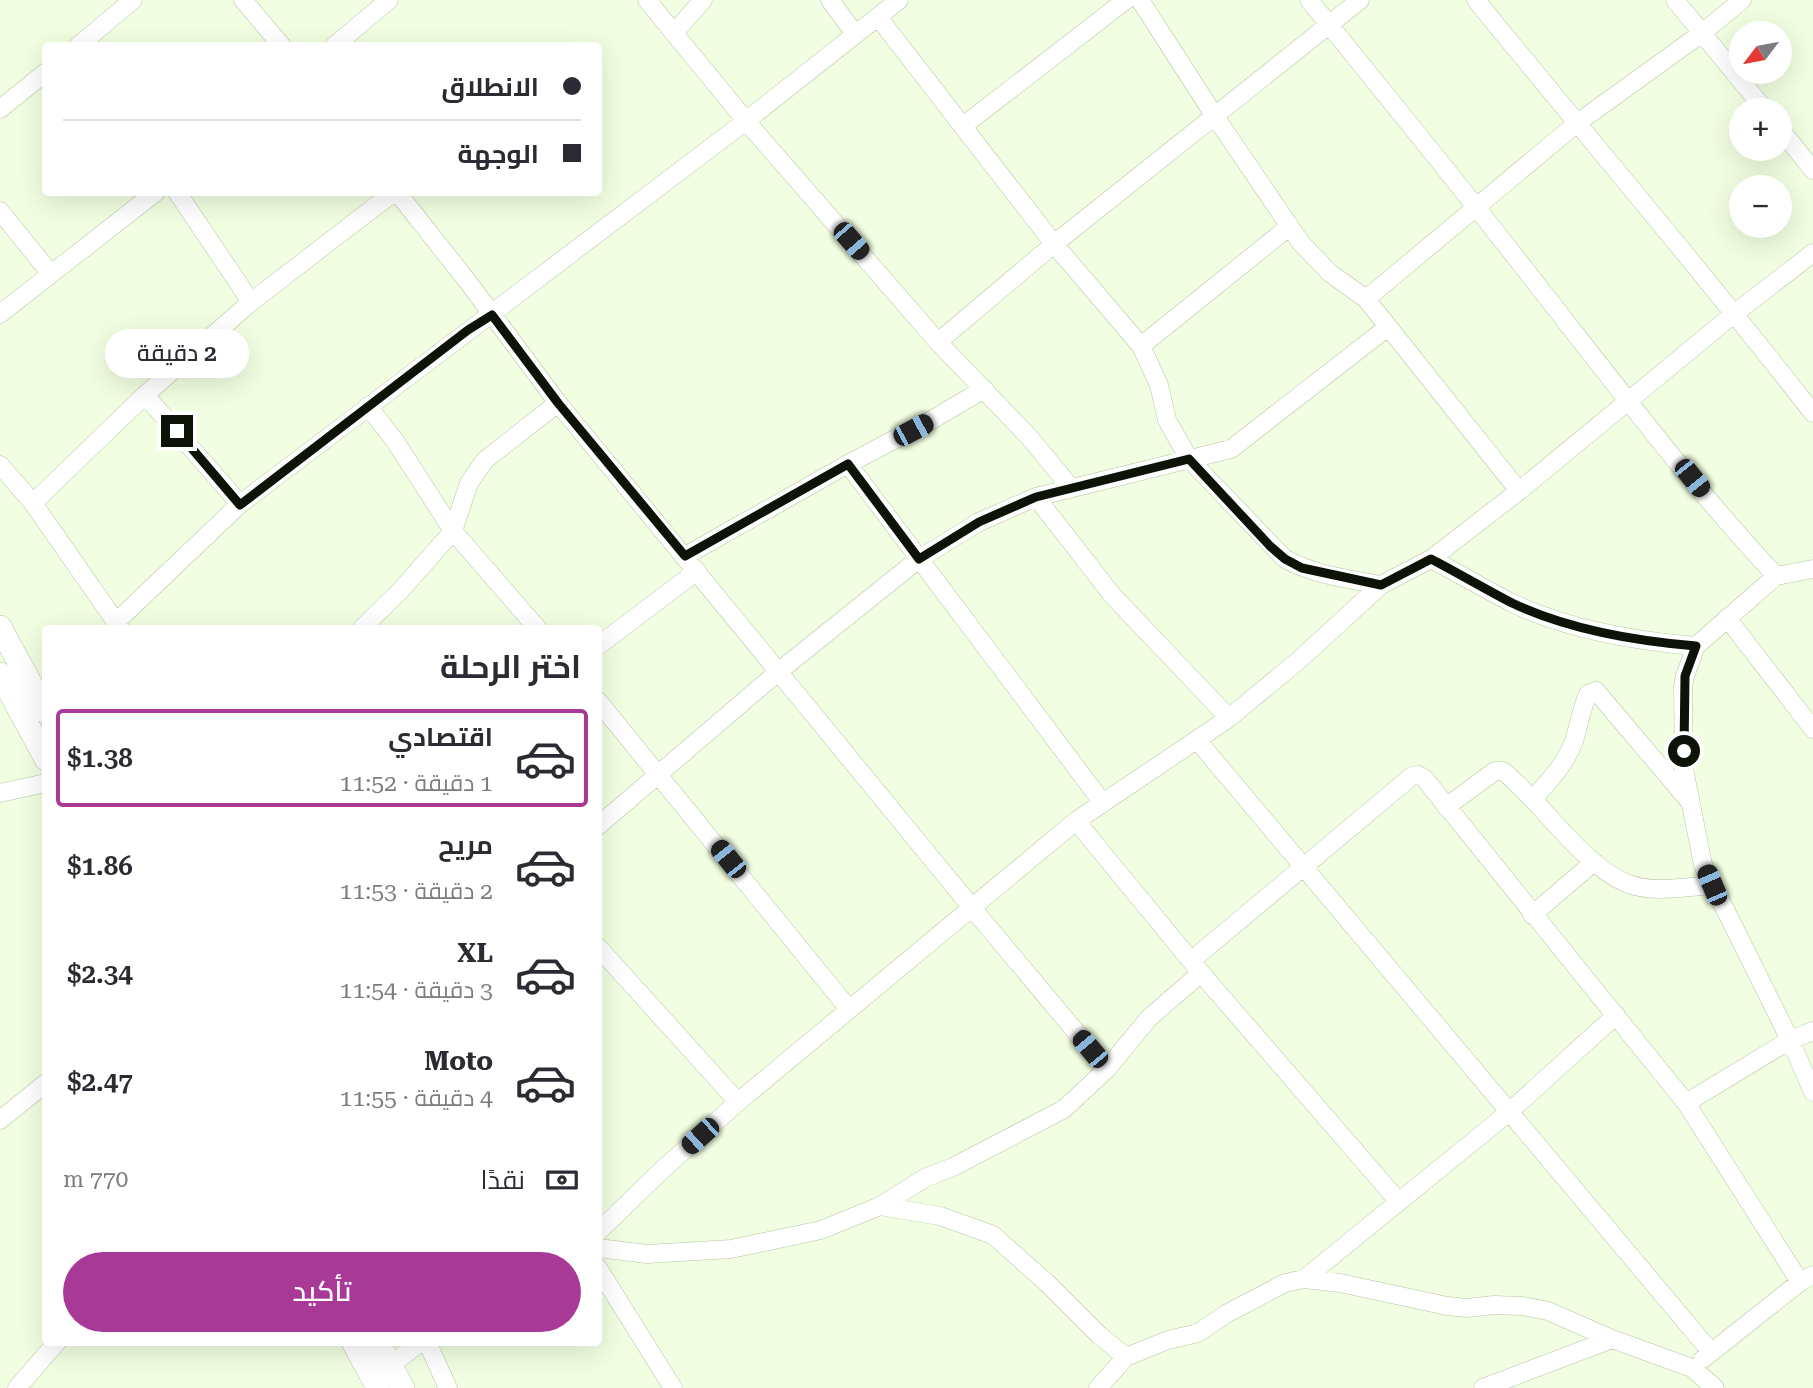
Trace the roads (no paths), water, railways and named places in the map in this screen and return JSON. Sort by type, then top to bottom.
[{"type":"street","points":[[83,42],[133,0]]},
{"type":"street","points":[[243,0],[279,42]]},
{"type":"street","points":[[339,42],[389,0]]},
{"type":"street","points":[[647,0],[746,121],[938,342],[1030,438],[1071,488]]},
{"type":"street","points":[[674,33],[703,0]]},
{"type":"street","points":[[831,0],[855,34]]},
{"type":"street","points":[[0,465],[33,503],[118,625],[240,505],[746,121],[899,0]]},
{"type":"street","points":[[963,126],[1126,0]]},
{"type":"street","points":[[1140,0],[1301,243],[1330,273],[1366,299],[1519,491]]},
{"type":"street","points":[[1309,0],[1627,400],[1776,576]]},
{"type":"street","points":[[938,342],[1054,244],[1360,0]]},
{"type":"street","points":[[1476,0],[1735,313],[1813,413]]},
{"type":"street","points":[[1675,0],[1755,98]]},
{"type":"street","points":[[1366,299],[1576,124],[1702,33],[1742,0]]},
{"type":"street","points":[[878,17],[1054,244],[1141,346],[1159,385],[1167,420],[1189,459],[1285,559],[1302,568],[1323,574],[1381,585]]},
{"type":"street","points":[[0,109],[42,75]]},
{"type":"street","points":[[1792,144],[1813,170]]},
{"type":"street","points":[[0,314],[151,196]]},
{"type":"street","points":[[180,196],[251,302]]},
{"type":"street","points":[[33,503],[145,394],[251,302],[390,196]]},
{"type":"street","points":[[398,196],[558,403],[1107,1069]]},
{"type":"street","points":[[0,211],[51,274]]},
{"type":"street","points":[[1141,346],[1290,226]]},
{"type":"street","points":[[602,1228],[738,1102],[1076,821],[1229,718],[1299,660],[1381,585],[1431,559],[1813,253]]},
{"type":"street","points":[[602,823],[778,672],[919,559],[979,522],[1036,497],[1231,449],[1388,327]]},
{"type":"street","points":[[602,642],[691,563],[848,464],[984,389]]},
{"type":"street","points":[[145,394],[240,505]]},
{"type":"street","points":[[365,625],[401,590],[453,531],[469,483],[485,460],[558,403]]},
{"type":"street","points":[[368,406],[395,441],[453,531],[534,625]]},
{"type":"street","points":[[848,464],[1102,802]]},
{"type":"street","points":[[1036,497],[1113,596],[1229,718]]},
{"type":"street","points":[[1431,559],[1512,603],[1543,615],[1643,642],[1696,646]]},
{"type":"street","points":[[1813,569],[1776,576],[1696,646],[1683,687],[1684,769],[1698,844],[1712,885],[1790,1040],[1813,1092]]},
{"type":"street","points":[[1727,618],[1813,729]]},
{"type":"street","points":[[0,627],[35,708],[42,740]]},
{"type":"street","points":[[0,674],[35,708]]},
{"type":"street","points":[[1532,799],[1568,756],[1581,710],[1588,694],[1596,691],[1690,803]]},
{"type":"street","points":[[602,706],[849,1009]]},
{"type":"street","points":[[1197,740],[1711,1352]]},
{"type":"street","points":[[1446,807],[1495,771],[1503,771],[1594,862],[1626,883],[1644,887],[1712,885]]},
{"type":"street","points":[[602,1248],[647,1254],[731,1249],[821,1230],[880,1206],[925,1178],[953,1167],[1064,1109],[1107,1069],[1149,1018],[1197,967],[1304,865],[1412,776],[1418,775],[1686,1103],[1806,1279],[1692,1368]]},
{"type":"street","points":[[0,793],[42,784]]},
{"type":"street","points":[[1076,821],[1197,967],[1399,1202]]},
{"type":"street","points":[[1532,915],[1594,862]]},
{"type":"street","points":[[602,951],[738,1102]]},
{"type":"street","points":[[1304,1279],[1508,1113],[1616,1015]]},
{"type":"street","points":[[1686,1103],[1790,1040],[1813,1031]]},
{"type":"street","points":[[0,1120],[42,1086]]},
{"type":"street","points":[[880,1206],[940,1216],[993,1235],[1126,1357]]},
{"type":"street","points":[[602,1274],[674,1388]]},
{"type":"street","points":[[1098,1388],[1126,1357],[1168,1340],[1198,1333],[1226,1314],[1285,1283],[1304,1279],[1340,1283],[1447,1306],[1523,1306],[1548,1311],[1612,1339],[1692,1368],[1715,1388]]},
{"type":"street","points":[[1483,1388],[1612,1339]]},
{"type":"street","points":[[25,1385],[54,1346]]},
{"type":"street","points":[[356,1346],[381,1377],[403,1388]]},
{"type":"street","points":[[378,1346],[381,1377]]},
{"type":"street","points":[[381,1377],[416,1346]]},
{"type":"street","points":[[429,1346],[448,1388]]}]
